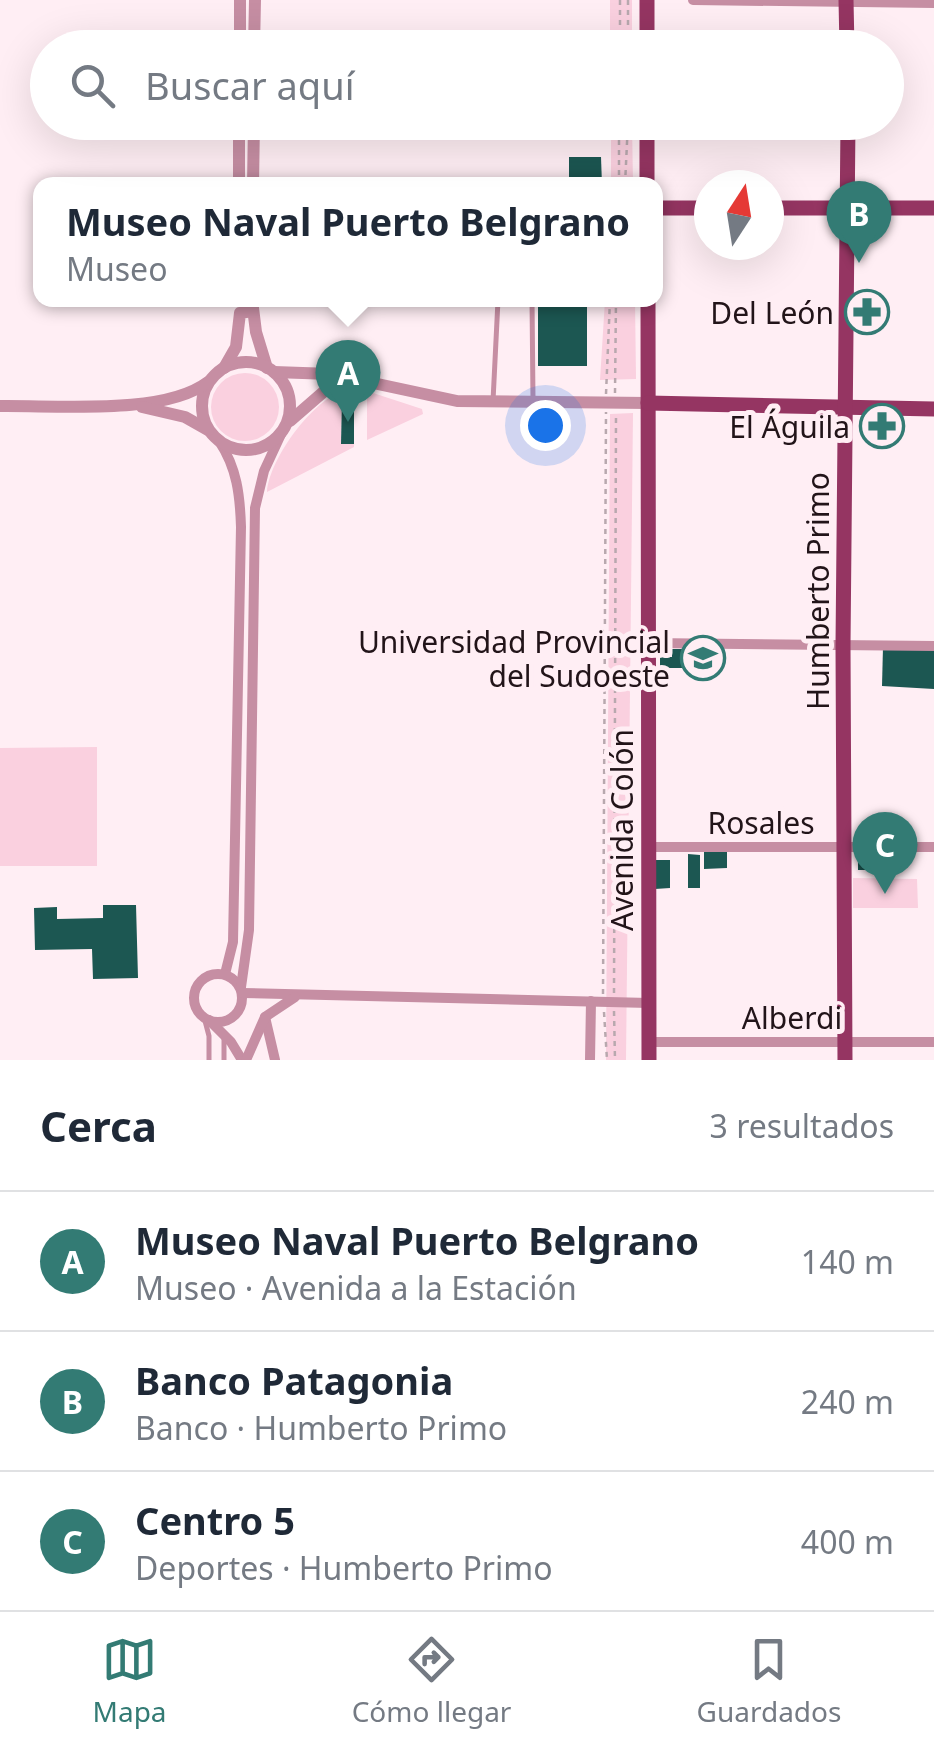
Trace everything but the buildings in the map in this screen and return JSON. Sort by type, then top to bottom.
[{"type":"main road","points":[[647,0],[647,30]]},
{"type":"main road","points":[[846,1],[847,30]]},
{"type":"main road","points":[[647,140],[647,177]]},
{"type":"main road","name":"Humberto Primo","points":[[845,1060],[848,140]]},
{"type":"main road","points":[[663,208],[694,208]]},
{"type":"main road","points":[[784,208],[934,208]]},
{"type":"main road","name":"Avenida Colón","points":[[648,307],[649,1060]]},
{"type":"main road","points":[[648,403],[934,409]]},
{"type":"street","points":[[240,0],[240,30]]},
{"type":"street","points":[[254,0],[254,30]]},
{"type":"street","points":[[693,0],[934,3]]},
{"type":"street","points":[[239,177],[240,140]]},
{"type":"street","points":[[253,177],[254,140]]},
{"type":"street","points":[[0,406],[130,405],[180,397],[224,368],[236,347],[246,307]]},
{"type":"street","points":[[206,1018],[218,1022],[232,1018],[242,1004],[249,930],[254,519],[264,470],[285,427],[289,396],[271,370],[246,307]]},
{"type":"street","points":[[224,368],[246,362],[271,370],[331,374],[440,398],[648,403]]},
{"type":"street","points":[[211,379],[202,406],[215,437],[231,460],[240,527],[233,942],[225,974]]},
{"type":"street","points":[[130,405],[174,413],[234,448],[256,449],[272,442],[328,388],[358,380]]},
{"type":"street","points":[[648,643],[934,646]]},
{"type":"street","name":"Rosales","points":[[649,847],[934,847]]},
{"type":"street","points":[[300,995],[265,1017],[244,1060],[195,1005],[198,984],[210,975],[225,974],[242,990],[300,995],[649,1002]]},
{"type":"street","points":[[590,1060],[603,1001]]},
{"type":"street","points":[[265,1017],[275,1060]]},
{"type":"street","name":"Alberdi","points":[[649,1042],[934,1042]]},
{"type":"lane","points":[[493,402],[498,307]]},
{"type":"lane","points":[[532,307],[533,402]]},
{"type":"lane","points":[[206,1018],[209,1060]]},
{"type":"lane","points":[[224,1034],[224,1060]]},
{"type":"path","points":[[620,0],[620,30]]},
{"type":"path","points":[[628,0],[628,30]]},
{"type":"path","points":[[619,177],[620,140]]},
{"type":"path","points":[[625,177],[627,140]]},
{"type":"path","points":[[606,1060],[603,1001],[610,307]]},
{"type":"path","points":[[614,1060],[603,1001],[616,307]]},
{"type":"shaded area","points":[[610,0],[632,0],[632,30],[610,30]]},
{"type":"shaded area","points":[[611,140],[632,140],[633,177],[611,177]]},
{"type":"shaded area","points":[[605,307],[635,307],[636,379],[600,380]]},
{"type":"shaded area","points":[[245,373],[258,375],[269,383],[277,394],[277,420],[269,431],[258,439],[245,441],[232,439],[221,431],[213,420],[211,407],[213,394],[221,383],[232,375]]},
{"type":"shaded area","points":[[352,388],[352,399],[342,399],[341,443],[354,447],[267,492],[276,463],[297,429],[324,402]]},
{"type":"shaded area","points":[[367,391],[422,409],[423,414],[367,440]]},
{"type":"shaded area","points":[[633,413],[626,1060],[606,1060],[610,414]]},
{"type":"shaded area","points":[[97,747],[97,866],[0,866],[0,748]]},
{"type":"shaded area","points":[[853,878],[917,879],[918,908],[853,908]]},
{"type":"place","name":"Banco Patagonia","points":[[859,263]]},
{"type":"place","name":"Del León","points":[[867,312]]},
{"type":"place","name":"Museo Naval Puerto Belgrano","points":[[348,422]]},
{"type":"place","name":"El Águila","points":[[882,426]]},
{"type":"place","name":"Universidad Provincial del Sudoeste","points":[[703,658]]},
{"type":"place","name":"Centro 5","points":[[885,894]]}]
